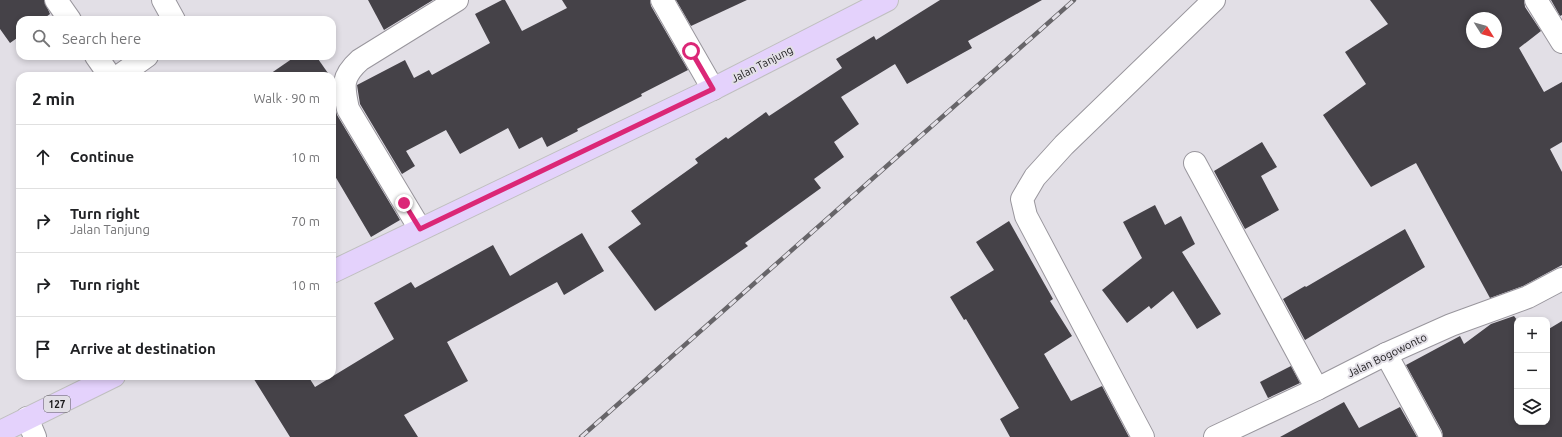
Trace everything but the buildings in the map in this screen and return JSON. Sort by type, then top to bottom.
[{"type":"main road","name":"Jalan Tanjung","points":[[336,270],[713,89],[887,0]]},
{"type":"main road","name":"127","points":[[0,432],[31,428],[108,380]]},
{"type":"street","points":[[56,0],[67,16]]},
{"type":"street","points":[[163,0],[172,16]]},
{"type":"street","points":[[420,229],[348,109],[344,87],[349,70],[360,60],[457,0]]},
{"type":"street","points":[[662,0],[713,89]]},
{"type":"street","points":[[1143,437],[1026,216],[1022,199],[1035,177],[1064,145],[1214,0]]},
{"type":"street","points":[[1536,0],[1562,42]]},
{"type":"street","points":[[99,60],[107,72]]},
{"type":"street","points":[[125,72],[141,60]]},
{"type":"street","points":[[1195,162],[1317,389]]},
{"type":"street","name":"Jalan Bogowonto","points":[[1223,435],[1386,354],[1451,325],[1528,296],[1562,278]]},
{"type":"street","points":[[1386,354],[1431,437]]},
{"type":"railway","points":[[581,437],[1074,0]]},
{"type":"route","points":[[404,203],[420,229],[713,89],[691,51]]}]
